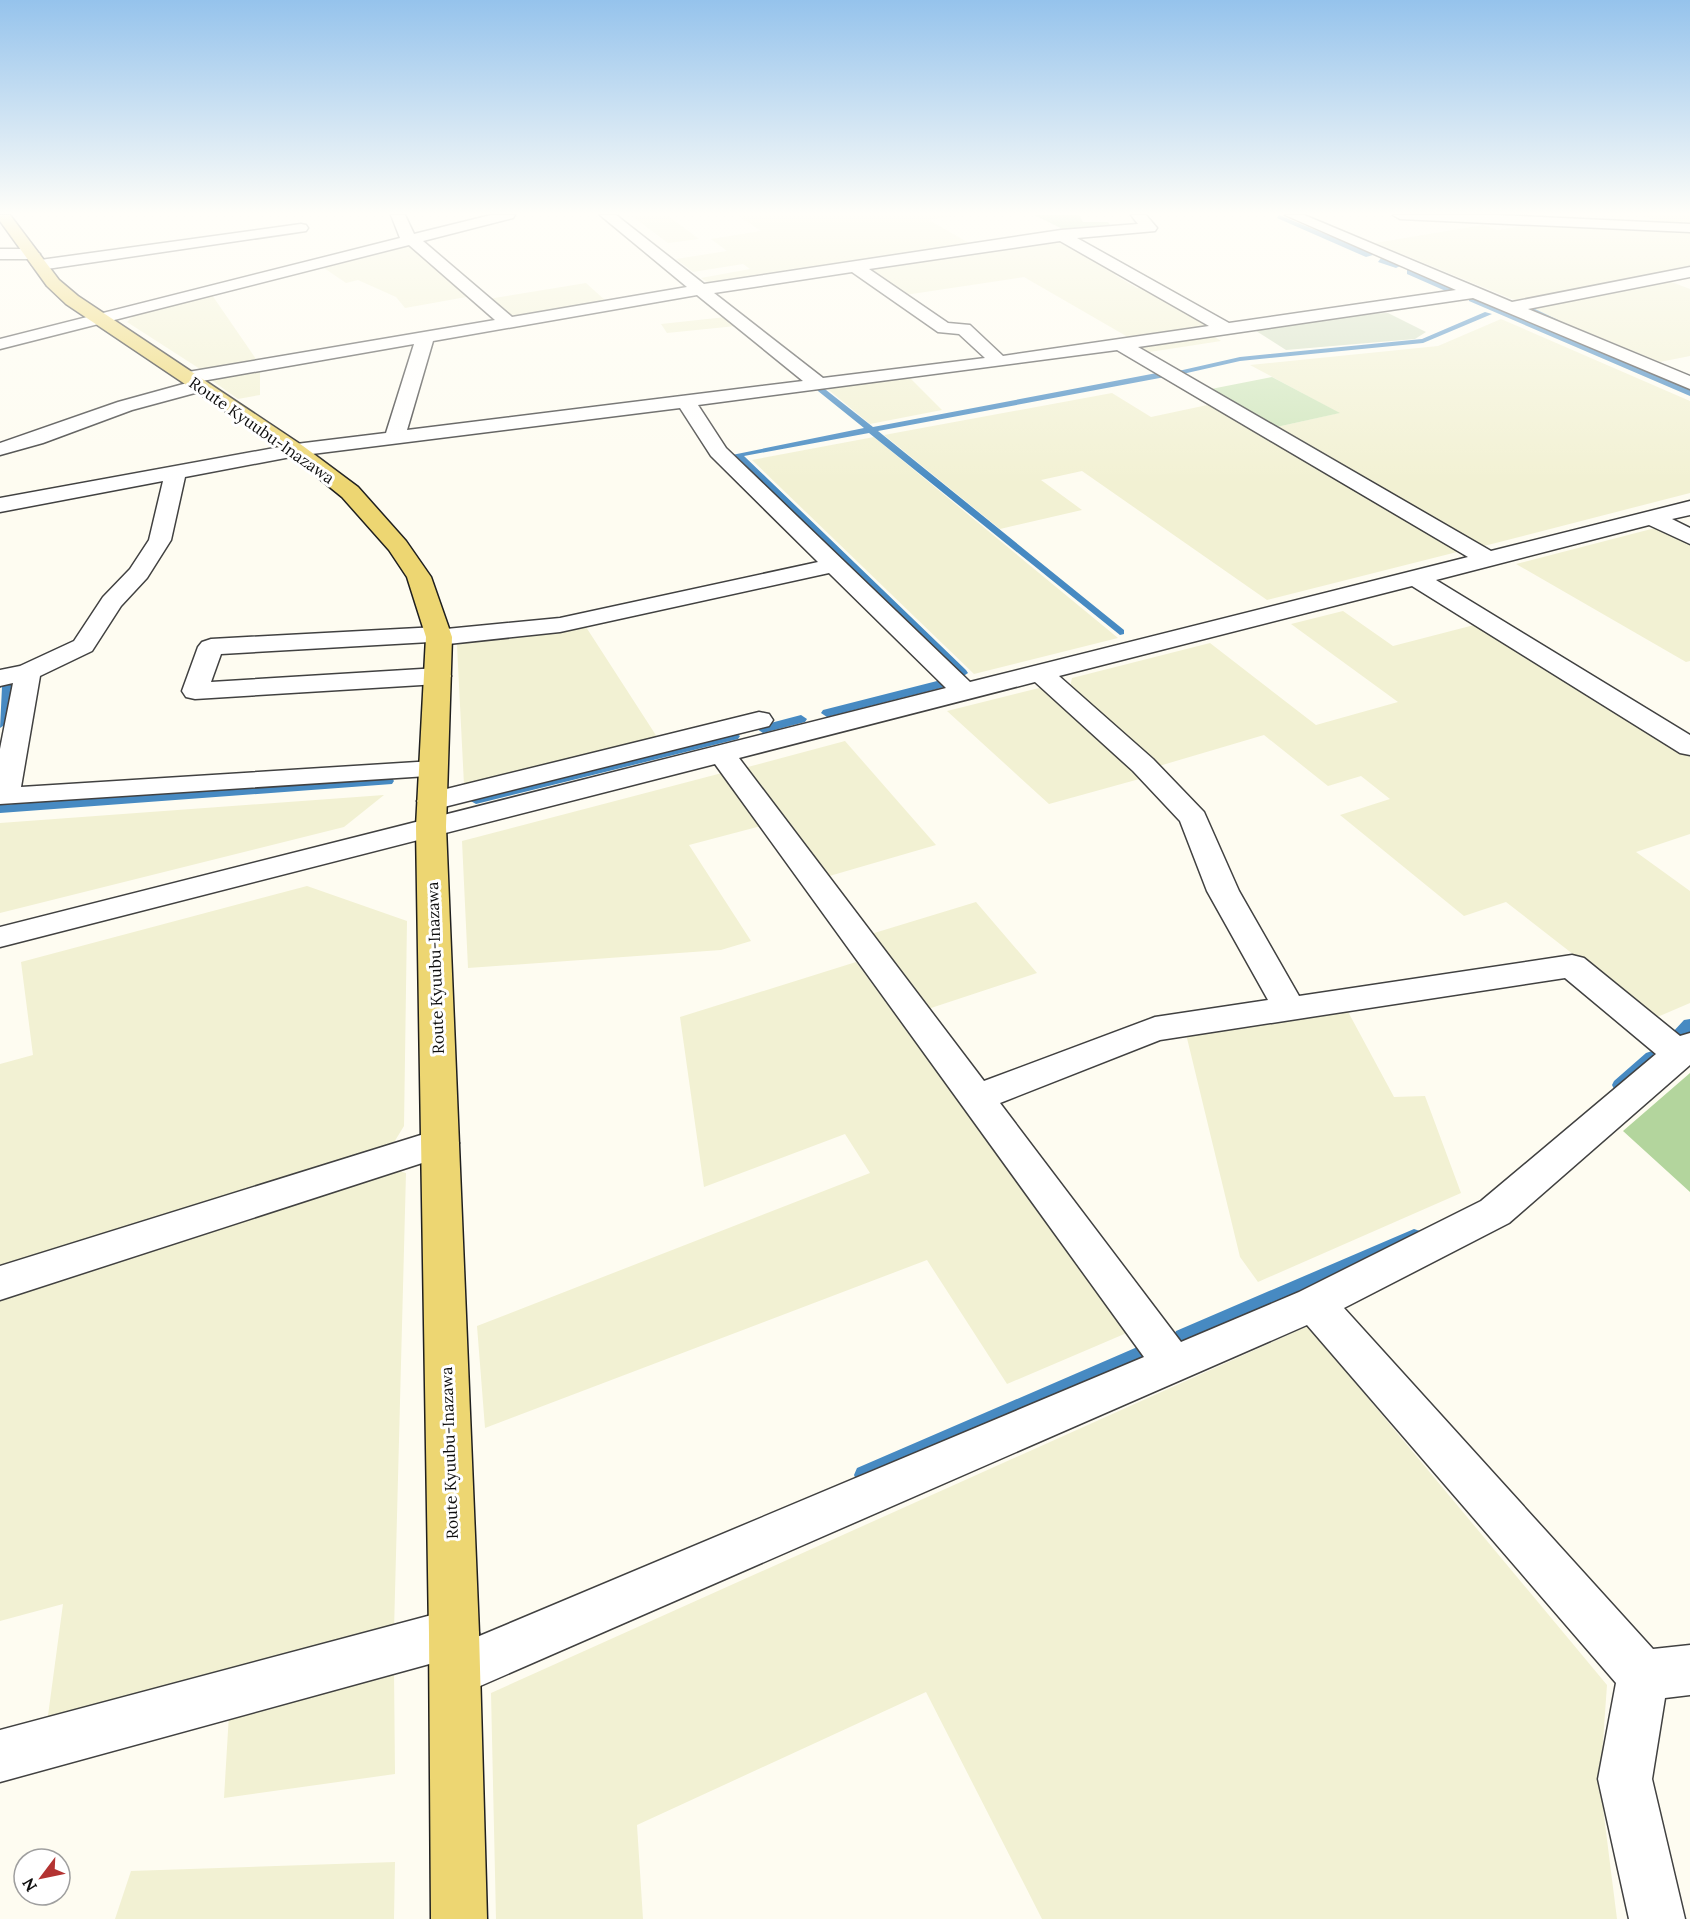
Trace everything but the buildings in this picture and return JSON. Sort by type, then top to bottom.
[{"type":"main road","name":"Route Kyuubu-Inazawa","points":[[79,305],[296,450],[350,492],[398,546],[419,577],[438,635],[432,814],[459,1919]]},
{"type":"street","points":[[0,344],[156,305]]},
{"type":"street","points":[[488,305],[509,323]]},
{"type":"street","points":[[0,449],[36,439],[193,382],[616,305]]},
{"type":"street","points":[[718,305],[818,384]]},
{"type":"street","points":[[910,305],[944,328],[964,329],[999,362]]},
{"type":"street","points":[[1184,305],[1227,329]]},
{"type":"street","points":[[0,505],[296,450],[999,362],[1392,305]]},
{"type":"street","points":[[1505,305],[1690,383]]},
{"type":"street","points":[[1511,307],[1524,305]]},
{"type":"street","points":[[395,437],[425,338]]},
{"type":"street","points":[[1120,344],[1488,559]]},
{"type":"street","points":[[685,401],[718,452],[956,682]]},
{"type":"street","points":[[0,678],[28,672],[83,646],[112,602],[139,573],[160,540],[176,472]]},
{"type":"street","points":[[0,937],[432,814],[956,682],[1040,673],[1690,508]]},
{"type":"street","points":[[1652,518],[1690,537]]},
{"type":"street","points":[[438,676],[195,691],[211,647],[438,635],[560,625],[835,565]]},
{"type":"street","points":[[1416,578],[1690,747]]},
{"type":"street","points":[[28,672],[5,797],[433,769]]},
{"type":"street","points":[[1040,673],[1143,765],[1194,818],[1223,891],[1290,1009]]},
{"type":"street","points":[[432,814],[722,753],[956,682]]},
{"type":"street","points":[[722,753],[1173,1364]]},
{"type":"street","points":[[0,1756],[454,1653],[1173,1364],[1314,1304],[1495,1212],[1685,1050],[1572,966],[1155,1029],[976,1098]]},
{"type":"street","points":[[0,1283],[440,1143]]},
{"type":"street","points":[[1314,1304],[1666,1673],[1624,1779],[1657,1919]]},
{"type":"green space","points":[[176,305],[219,305],[258,362],[211,371],[200,369],[127,322],[133,316]]},
{"type":"green space","points":[[402,305],[424,305],[405,308]]},
{"type":"green space","points":[[494,305],[587,305],[510,319]]},
{"type":"green space","points":[[1072,305],[1178,305],[1215,325],[1133,340]]},
{"type":"green space","points":[[1547,305],[1690,305],[1690,356],[1660,362],[1529,308]]},
{"type":"green space","points":[[1388,313],[1426,332],[1415,339],[1286,350],[1253,329],[1358,314]]},
{"type":"green space","points":[[726,317],[736,326],[667,333],[661,324]]},
{"type":"green space","points":[[1501,319],[1690,401],[1690,493],[1480,547],[1272,428],[1339,413],[1250,365],[1438,346]]},
{"type":"green space","points":[[1212,335],[1221,341],[1143,353],[1136,346]]},
{"type":"green space","points":[[260,370],[260,395],[238,399],[210,379]]},
{"type":"green space","points":[[908,376],[942,410],[870,424],[825,387]]},
{"type":"green space","points":[[1272,377],[1340,413],[1272,428],[1206,390]]},
{"type":"green space","points":[[1112,393],[1151,417],[1212,404],[1465,550],[1267,600],[1082,471],[1041,480],[1082,510],[1000,529],[884,435]]},
{"type":"green space","points":[[874,437],[1118,638],[974,674],[752,460]]},
{"type":"green space","points":[[1659,527],[1690,543],[1690,661],[1686,662],[1516,564]]},
{"type":"green space","points":[[1343,611],[1393,646],[1478,624],[1690,757],[1690,834],[1636,852],[1690,891],[1690,1003],[1655,1018],[1506,902],[1464,916],[1340,815],[1390,799],[1361,776],[1328,786],[1264,735],[1159,766],[1070,687],[1072,678],[1210,643],[1316,725],[1398,702],[1291,624]]},
{"type":"green space","points":[[586,627],[659,740],[464,785],[457,645],[463,640]]},
{"type":"green space","points":[[1039,688],[1048,689],[1143,778],[1049,804],[947,711]]},
{"type":"green space","points":[[845,741],[936,845],[826,877],[744,768]]},
{"type":"green space","points":[[722,773],[761,826],[689,845],[751,941],[721,950],[468,968],[462,841]]},
{"type":"green space","points":[[384,795],[344,827],[0,913],[0,823]]},
{"type":"green space","points":[[307,886],[407,921],[404,1126],[393,1144],[0,1268],[0,1064],[33,1055],[21,962]]},
{"type":"green space","points":[[976,902],[1037,973],[928,1009],[871,934]]},
{"type":"green space","points":[[856,962],[1129,1332],[1007,1384],[927,1260],[485,1428],[477,1326],[870,1173],[845,1134],[704,1187],[680,1017]]},
{"type":"green space","points":[[1346,1008],[1394,1097],[1425,1096],[1461,1193],[1258,1282],[1240,1257],[1186,1034]]},
{"type":"green space","points":[[1690,1073],[1690,1192],[1623,1131]]},
{"type":"green space","points":[[388,1168],[406,1173],[394,1631],[47,1723],[63,1604],[0,1621],[0,1293]]},
{"type":"green space","points":[[1308,1326],[1607,1685],[1600,1784],[1617,1919],[1042,1919],[926,1692],[637,1825],[643,1919],[496,1919],[491,1693]]},
{"type":"green space","points":[[394,1671],[395,1774],[224,1798],[229,1714]]},
{"type":"green space","points":[[395,1862],[394,1919],[115,1919],[131,1871]]},
{"type":"waterway","points":[[1485,305],[1690,393]]},
{"type":"waterway","points":[[1530,310],[1554,320]]},
{"type":"waterway","points":[[1178,372],[1240,359],[1423,341],[1488,314]]},
{"type":"waterway","points":[[871,430],[1162,375]]},
{"type":"waterway","points":[[821,389],[871,430]]},
{"type":"waterway","points":[[871,430],[1120,632]]},
{"type":"waterway","points":[[871,430],[737,455],[962,673]]},
{"type":"waterway","points":[[0,684],[9,682],[0,724]]},
{"type":"waterway","points":[[827,713],[941,684]]},
{"type":"waterway","points":[[763,729],[801,719]]},
{"type":"waterway","points":[[476,800],[734,736]]},
{"type":"waterway","points":[[0,809],[387,781]]},
{"type":"waterway","points":[[1680,1033],[1690,1024]]},
{"type":"waterway","points":[[1620,1085],[1652,1057]]},
{"type":"waterway","points":[[1183,1337],[1414,1236]]},
{"type":"waterway","points":[[864,1475],[1142,1353]]}]
